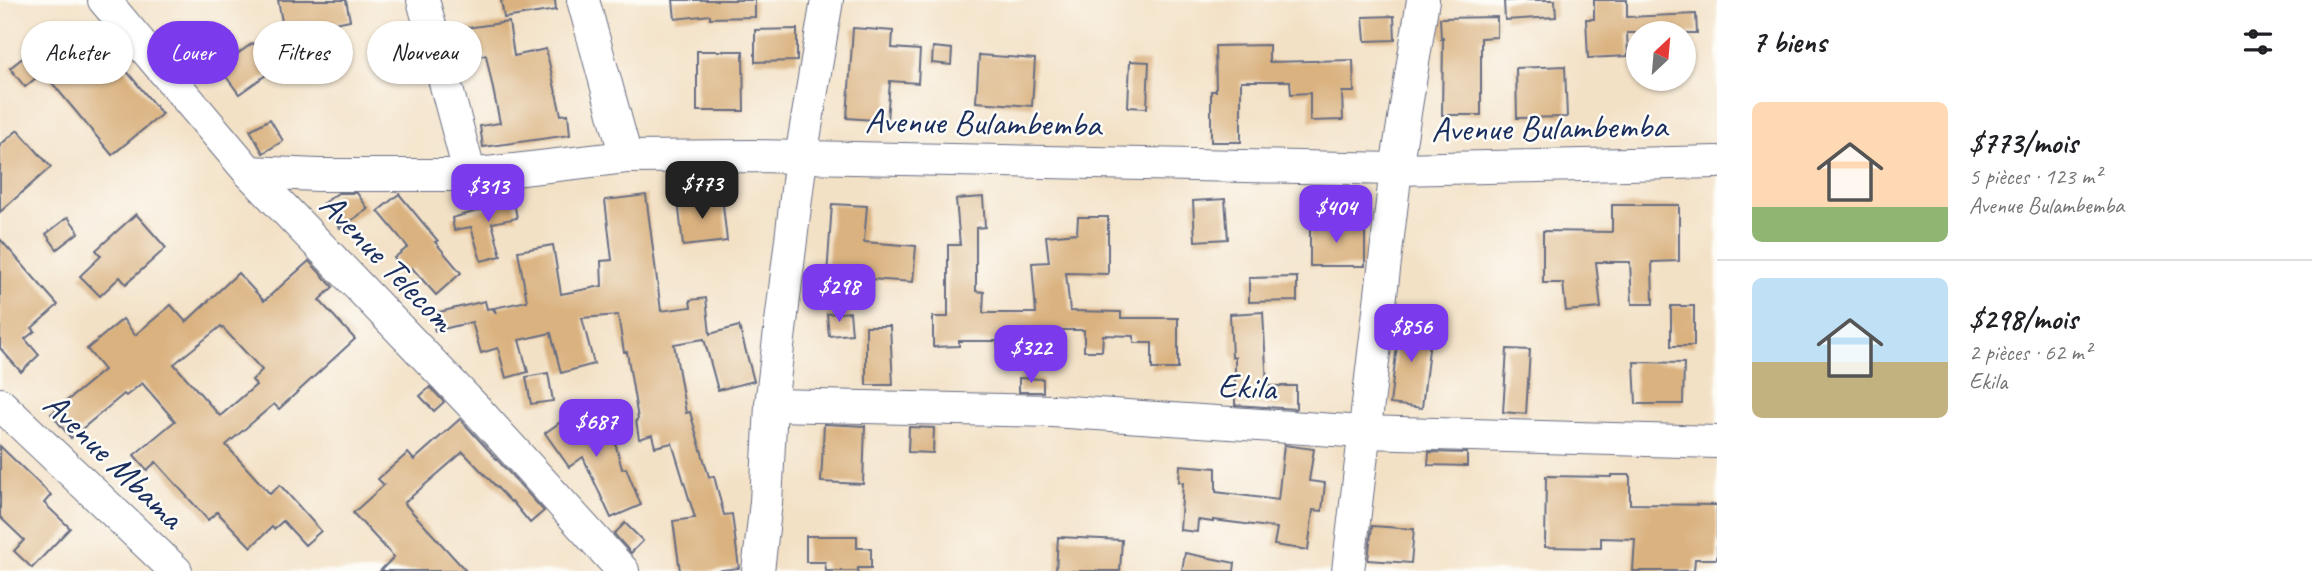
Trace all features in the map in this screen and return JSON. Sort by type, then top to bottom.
[{"type":"street","name":"Avenue Telecom","points":[[104,0],[249,172],[476,409],[623,571]]},
{"type":"street","points":[[423,0],[470,175]]},
{"type":"street","points":[[583,0],[626,158]]},
{"type":"street","points":[[758,571],[766,502],[771,405],[801,157],[827,0]]},
{"type":"street","points":[[1348,571],[1396,169],[1423,0]]},
{"type":"street","name":"Avenue Bulambemba","points":[[249,172],[470,175],[626,158],[801,157],[1396,169],[1717,162]]},
{"type":"street","name":"Avenue Mbama","points":[[0,404],[176,571]]},
{"type":"street","name":"Ekila","points":[[771,405],[1053,411],[1363,432],[1717,442]]},
{"type":"building","points":[[278,0],[346,0],[350,20],[345,21],[282,21]]},
{"type":"building","points":[[501,0],[555,0],[556,10],[504,18]]},
{"type":"building","points":[[673,0],[755,0],[755,17],[710,18],[710,15],[675,19]]},
{"type":"building","points":[[1555,0],[1556,17],[1505,20],[1504,1]]},
{"type":"building","points":[[1594,0],[1627,0],[1627,17],[1696,14],[1697,33],[1696,21],[1626,21],[1626,56],[1588,58],[1586,19],[1594,19]]},
{"type":"building","points":[[1394,16],[1395,40],[1365,41],[1363,17]]},
{"type":"building","points":[[1497,17],[1497,37],[1481,38],[1481,115],[1442,115],[1443,38],[1441,39],[1440,18]]},
{"type":"building","points":[[509,22],[514,56],[546,49],[561,115],[568,114],[570,135],[483,147],[480,126],[500,123],[486,55],[482,55],[482,26]]},
{"type":"building","points":[[853,28],[893,31],[892,48],[920,50],[918,83],[890,81],[887,121],[847,118]]},
{"type":"building","points":[[797,29],[797,61],[755,62],[755,30]]},
{"type":"building","points":[[253,43],[253,84],[239,94],[232,84],[239,84],[239,53]]},
{"type":"building","points":[[1269,45],[1269,62],[1353,60],[1354,92],[1342,92],[1343,120],[1310,121],[1310,93],[1291,94],[1290,81],[1241,81],[1241,142],[1211,142],[1211,91],[1216,91],[1215,46]]},
{"type":"building","points":[[933,47],[952,49],[951,65],[932,63]]},
{"type":"building","points":[[697,51],[743,51],[744,111],[697,111]]},
{"type":"building","points":[[979,55],[1035,59],[1032,106],[976,102]]},
{"type":"building","points":[[21,59],[21,82],[10,68]]},
{"type":"building","points":[[1130,61],[1149,62],[1147,108],[1128,107]]},
{"type":"building","points":[[1565,66],[1567,117],[1517,118],[1516,68]]},
{"type":"building","points":[[133,79],[162,114],[112,155],[53,84],[133,84]]},
{"type":"building","points":[[270,119],[283,141],[263,153],[250,130]]},
{"type":"building","points":[[18,130],[51,167],[0,212],[0,145]]},
{"type":"building","points":[[512,192],[517,218],[492,223],[501,256],[481,261],[471,227],[454,230],[452,218],[495,206],[493,195]]},
{"type":"building","points":[[338,193],[357,193],[368,209],[340,228],[324,203]]},
{"type":"building","points":[[399,194],[461,273],[436,295],[412,268],[406,273],[394,258],[408,247],[378,211]]},
{"type":"building","points":[[646,195],[661,311],[691,307],[690,300],[706,298],[710,334],[739,326],[754,381],[718,390],[704,339],[674,344],[686,413],[690,412],[709,477],[714,476],[724,515],[732,514],[739,568],[680,571],[673,521],[695,518],[672,443],[655,447],[652,435],[639,439],[627,352],[624,352],[618,315],[582,318],[594,364],[561,373],[551,333],[519,340],[528,372],[506,378],[498,348],[481,353],[472,322],[435,331],[431,314],[485,301],[487,309],[492,308],[496,313],[494,308],[527,301],[518,251],[553,245],[561,294],[602,286],[601,261],[612,260],[605,200]]},
{"type":"building","points":[[722,196],[727,241],[683,246],[678,200]]},
{"type":"building","points":[[983,197],[985,227],[976,228],[976,291],[984,292],[983,313],[1036,313],[1032,263],[1049,262],[1046,236],[1077,233],[1078,217],[1108,217],[1108,274],[1066,273],[1070,311],[1121,312],[1121,318],[1178,318],[1178,369],[1152,369],[1152,343],[1134,343],[1134,336],[1103,335],[1102,351],[1084,351],[1084,330],[1028,330],[1028,348],[998,348],[997,341],[959,341],[959,346],[933,347],[933,317],[948,317],[948,245],[960,245],[956,199]]},
{"type":"building","points":[[1225,199],[1228,239],[1195,241],[1193,201]]},
{"type":"building","points":[[832,204],[867,206],[864,242],[916,246],[913,282],[827,276]]},
{"type":"building","points":[[1612,205],[1679,205],[1679,261],[1652,262],[1653,304],[1632,304],[1630,262],[1596,262],[1601,308],[1566,311],[1563,283],[1543,283],[1543,231],[1612,232]]},
{"type":"building","points":[[136,214],[166,248],[126,284],[120,277],[100,296],[80,276],[101,256],[96,250]]},
{"type":"building","points":[[68,217],[79,232],[57,249],[46,234]]},
{"type":"building","points":[[1310,220],[1339,220],[1339,230],[1365,230],[1365,266],[1310,266]]},
{"type":"building","points":[[0,239],[58,305],[32,328],[35,331],[25,339],[39,355],[21,372],[0,348]]},
{"type":"building","points":[[309,261],[333,287],[319,300],[355,339],[279,409],[274,404],[226,445],[270,494],[280,485],[321,531],[305,545],[283,521],[274,529],[272,527],[251,547],[217,512],[208,520],[156,462],[147,470],[134,455],[175,421],[142,383],[126,396],[124,394],[71,438],[51,414],[104,370],[87,349],[123,319],[135,335],[171,305],[186,322],[238,273],[264,301]],"holes":[[[221,326],[262,370],[252,380],[256,385],[220,416],[174,364]]]},
{"type":"building","points":[[1297,277],[1297,301],[1249,302],[1249,278]]},
{"type":"building","points":[[1671,306],[1694,306],[1694,346],[1671,346]]},
{"type":"building","points":[[850,312],[852,334],[829,336],[827,314]]},
{"type":"building","points":[[1263,312],[1267,386],[1296,386],[1296,409],[1235,405],[1235,357],[1232,357],[1230,314]]},
{"type":"building","points":[[1400,320],[1432,324],[1422,408],[1390,404]]},
{"type":"building","points":[[866,326],[890,326],[893,385],[866,385]]},
{"type":"building","points":[[1507,349],[1530,350],[1526,414],[1503,412]]},
{"type":"building","points":[[1634,362],[1684,363],[1683,404],[1636,404]]},
{"type":"building","points":[[548,373],[553,401],[531,404],[526,377]]},
{"type":"building","points":[[1019,378],[1043,379],[1043,392],[1019,392]]},
{"type":"building","points":[[430,387],[444,402],[434,411],[420,396]]},
{"type":"building","points":[[583,406],[600,430],[611,427],[622,469],[626,468],[641,505],[611,518],[583,457],[569,467],[545,433]]},
{"type":"building","points":[[460,419],[544,511],[530,523],[463,452],[404,503],[466,571],[380,571],[394,557],[353,513],[384,485],[378,479],[408,453],[414,460]]},
{"type":"building","points":[[824,424],[865,426],[863,484],[821,482]]},
{"type":"building","points":[[909,427],[934,428],[933,453],[908,452]]},
{"type":"building","points":[[1284,445],[1314,449],[1309,481],[1325,483],[1322,511],[1313,510],[1308,550],[1274,545],[1277,528],[1198,520],[1197,532],[1180,530],[1183,483],[1179,482],[1180,465],[1216,468],[1216,492],[1278,500]]},
{"type":"building","points":[[0,446],[51,495],[44,503],[70,528],[32,568],[14,551],[24,540],[0,517]]},
{"type":"building","points":[[1429,452],[1467,453],[1467,466],[1428,465]]},
{"type":"building","points":[[1630,475],[1630,504],[1717,505],[1717,559],[1695,559],[1694,571],[1633,571],[1635,539],[1601,538],[1601,548],[1545,547],[1546,476]]},
{"type":"building","points":[[625,523],[643,541],[631,553],[614,534]]},
{"type":"building","points":[[1372,526],[1414,529],[1411,563],[1368,560]]},
{"type":"building","points":[[806,536],[857,536],[857,548],[871,548],[871,568],[858,568],[858,571],[826,571],[825,562],[806,562]]},
{"type":"building","points":[[1058,537],[1122,540],[1120,571],[1056,571]]},
{"type":"building","points":[[1185,553],[1235,563],[1234,571],[1182,571]]}]
